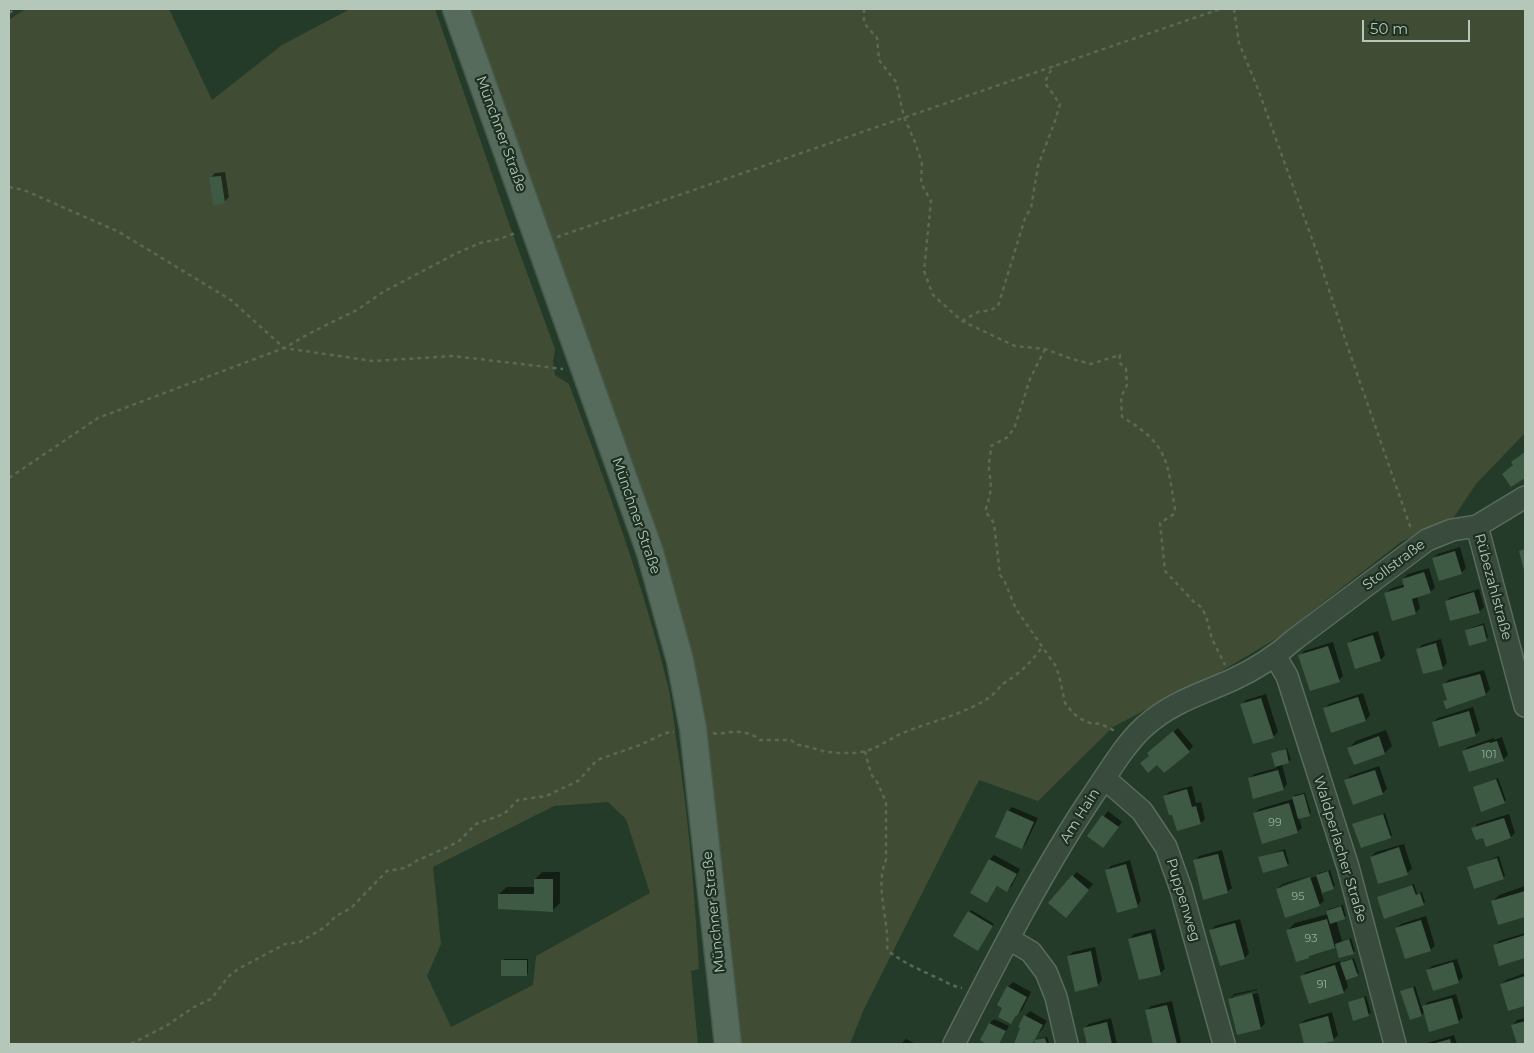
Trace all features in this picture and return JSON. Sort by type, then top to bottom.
[{"type":"main road","name":"Münchner Straße","points":[[456,9],[514,195],[642,555],[663,622],[680,660],[693,728],[728,1044]]},
{"type":"street","name":"Stollstraße","points":[[1275,656],[1426,540],[1452,530],[1477,526],[1525,497]]},
{"type":"street","name":"Rübezahlstraße","points":[[1477,526],[1525,706]]},
{"type":"street","name":"Am Hain","points":[[954,1044],[1009,939],[1073,824],[1130,742],[1146,726],[1185,699],[1233,679],[1275,656]]},
{"type":"street","name":"Waldperlacher Straße","points":[[1275,656],[1287,676],[1348,867],[1395,1044]]},
{"type":"street","name":"Puppenweg","points":[[1103,780],[1112,784],[1142,810],[1166,847],[1181,889],[1224,1044]]},
{"type":"street","points":[[1009,939],[1031,952],[1046,972],[1056,996],[1067,1044]]},
{"type":"path","points":[[9,13],[16,9]]},
{"type":"path","points":[[864,9],[864,23],[877,38],[879,60],[896,82],[904,117],[922,164],[921,183],[932,201],[924,271],[933,295],[962,321],[1015,346],[1045,349],[1072,360],[1091,364],[1120,356],[1119,362],[1126,369],[1127,385],[1121,397],[1122,418],[1140,429],[1156,444],[1162,452],[1170,472],[1175,509],[1174,514],[1160,524],[1165,572],[1201,607],[1206,616],[1209,631],[1217,650],[1233,679]]},
{"type":"path","points":[[549,240],[1220,9]]},
{"type":"path","points":[[1234,9],[1239,43],[1258,89],[1316,250],[1417,547]]},
{"type":"path","points":[[962,321],[978,312],[991,310],[998,306],[1030,208],[1038,166],[1060,104],[1045,82],[1054,66]]},
{"type":"path","points":[[9,187],[24,190],[119,232],[231,300],[284,348],[373,361],[453,356],[563,369]]},
{"type":"path","points":[[9,478],[98,418],[284,348],[357,310],[383,292],[455,254],[480,243],[500,239],[518,232]]},
{"type":"path","points":[[1045,349],[1030,379],[1015,426],[1008,437],[991,446],[989,470],[992,478],[991,492],[985,511],[994,523],[1000,575],[1016,609],[1034,632],[1055,665],[1065,703],[1079,718],[1090,723],[1101,724],[1124,735],[1130,742]]},
{"type":"path","points":[[131,1044],[211,999],[229,976],[238,969],[285,944],[300,942],[325,927],[336,916],[351,908],[387,871],[405,868],[448,847],[459,841],[476,824],[504,814],[518,800],[546,796],[578,781],[596,760],[640,745],[665,733],[693,728],[717,734],[736,731],[756,735],[760,740],[791,740],[797,745],[826,751],[865,751],[922,725],[950,718],[985,700],[1000,685],[1010,680],[1036,658],[1042,647]]},
{"type":"path","points":[[865,751],[871,774],[878,782],[886,802],[886,860],[883,867],[882,893],[889,936],[888,950],[910,967],[954,986],[970,990],[979,997]]},
{"type":"green space","points":[[25,9],[169,9],[212,100],[282,45],[350,9],[435,9],[512,232],[555,349],[553,362],[555,375],[569,384],[623,534],[647,609],[668,686],[688,825],[693,882],[699,969],[691,971],[698,1044],[9,1044],[9,20]],"holes":[[[608,802],[626,819],[650,893],[536,956],[533,985],[451,1027],[427,976],[441,944],[433,867],[554,806]]]},
{"type":"green space","points":[[469,9],[1525,9],[1525,433],[1476,484],[1454,517],[1401,542],[1277,638],[1210,678],[1113,727],[1038,801],[979,780],[863,1011],[850,1044],[742,1044],[707,734],[681,624]]},
{"type":"building","points":[[221,176],[225,203],[213,205],[209,177]]},
{"type":"building","points":[[1525,452],[1525,478],[1511,487],[1502,474],[1513,465],[1511,462]]},
{"type":"building","points":[[1525,549],[1525,574],[1519,551]]},
{"type":"building","points":[[1455,551],[1462,574],[1439,581],[1432,558]]},
{"type":"building","points":[[1424,572],[1431,593],[1412,599],[1416,614],[1392,621],[1384,593],[1404,587],[1402,579]]},
{"type":"building","points":[[1474,592],[1480,613],[1450,621],[1445,601]]},
{"type":"building","points":[[1483,625],[1487,641],[1469,646],[1465,630]]},
{"type":"building","points":[[1373,635],[1381,661],[1355,669],[1347,643]]},
{"type":"building","points":[[1436,643],[1443,669],[1423,674],[1416,649]]},
{"type":"building","points":[[1328,646],[1340,682],[1310,691],[1298,655]]},
{"type":"building","points":[[1480,674],[1486,695],[1446,709],[1443,701],[1447,700],[1442,684]]},
{"type":"building","points":[[1358,697],[1366,721],[1331,733],[1323,708]]},
{"type":"building","points":[[1261,698],[1274,738],[1253,744],[1240,704]]},
{"type":"building","points":[[1469,711],[1476,736],[1439,747],[1432,722]]},
{"type":"building","points":[[1173,731],[1190,752],[1164,773],[1157,765],[1148,773],[1140,763],[1149,756],[1147,753]]},
{"type":"building","points":[[1379,736],[1385,754],[1354,765],[1347,748]]},
{"type":"building","points":[[1497,741],[1504,761],[1469,772],[1462,751]]},
{"type":"building","points":[[1286,749],[1289,763],[1275,767],[1271,753]]},
{"type":"building","points":[[1278,770],[1284,790],[1253,799],[1248,778]]},
{"type":"building","points":[[1375,770],[1383,794],[1353,805],[1344,780]]},
{"type":"building","points":[[1496,779],[1505,803],[1481,812],[1473,787]]},
{"type":"building","points":[[1187,789],[1192,807],[1196,806],[1201,824],[1177,831],[1163,796]]},
{"type":"building","points":[[1304,794],[1310,816],[1298,819],[1292,797]]},
{"type":"building","points":[[1289,803],[1298,833],[1262,844],[1253,813]]},
{"type":"building","points":[[1007,810],[1034,822],[1022,849],[995,837]]},
{"type":"building","points":[[1383,814],[1391,838],[1361,848],[1352,824]]},
{"type":"building","points":[[1102,815],[1119,827],[1103,848],[1087,836]]},
{"type":"building","points":[[1504,818],[1511,838],[1486,847],[1483,838],[1476,840],[1471,828]]},
{"type":"building","points":[[1399,847],[1408,875],[1378,884],[1370,857]]},
{"type":"building","points":[[1283,851],[1288,866],[1263,873],[1258,857]]},
{"type":"building","points":[[1218,854],[1228,893],[1203,900],[1193,860]]},
{"type":"building","points":[[1497,858],[1504,879],[1474,889],[1467,867]]},
{"type":"building","points":[[989,859],[1017,874],[1007,892],[997,886],[987,903],[970,893]]},
{"type":"building","points":[[1126,864],[1138,907],[1117,913],[1105,870]]},
{"type":"building","points":[[1328,871],[1334,889],[1322,893],[1316,875]]},
{"type":"building","points":[[1072,875],[1089,890],[1066,918],[1048,903]]},
{"type":"building","points":[[1310,877],[1320,906],[1285,918],[1276,889]]},
{"type":"building","points":[[534,879],[553,879],[553,912],[498,909],[498,894],[534,894]]},
{"type":"building","points":[[1412,885],[1416,895],[1420,893],[1424,905],[1384,919],[1377,897]]},
{"type":"building","points":[[1525,891],[1525,917],[1498,925],[1491,901]]},
{"type":"building","points":[[1341,906],[1345,919],[1330,924],[1326,911]]},
{"type":"building","points":[[968,911],[993,926],[978,951],[953,936]]},
{"type":"building","points":[[1327,919],[1335,948],[1296,962],[1286,930]]},
{"type":"building","points":[[1421,920],[1431,951],[1405,959],[1395,928]]},
{"type":"building","points":[[1235,923],[1245,959],[1220,966],[1209,930]]},
{"type":"building","points":[[1151,933],[1161,975],[1139,980],[1128,939]]},
{"type":"building","points":[[1525,935],[1525,958],[1499,966],[1493,945]]},
{"type":"building","points":[[1349,939],[1354,954],[1339,958],[1335,944]]},
{"type":"building","points":[[1091,951],[1098,986],[1075,992],[1067,956]]},
{"type":"building","points":[[1352,959],[1358,976],[1346,980],[1340,963]]},
{"type":"building","points":[[501,960],[527,960],[527,976],[501,976]]},
{"type":"building","points":[[1453,962],[1459,983],[1433,991],[1426,970]]},
{"type":"building","points":[[1335,965],[1344,993],[1309,1004],[1300,976]]},
{"type":"building","points":[[1525,976],[1525,1006],[1508,1011],[1500,984]]},
{"type":"building","points":[[1007,986],[1027,997],[1011,1024],[998,1017],[1002,1008],[997,1005]]},
{"type":"building","points":[[1413,987],[1422,1016],[1410,1020],[1400,991]]},
{"type":"building","points":[[1252,993],[1261,1029],[1237,1035],[1228,999]]},
{"type":"building","points":[[1364,997],[1369,1016],[1353,1021],[1348,1002]]},
{"type":"building","points":[[1452,998],[1459,1023],[1429,1032],[1422,1006]]},
{"type":"building","points":[[1167,1005],[1177,1044],[1153,1044],[1145,1010]]},
{"type":"building","points":[[1024,1015],[1043,1025],[1032,1044],[1014,1044],[1020,1028],[1018,1027]]},
{"type":"building","points":[[1328,1016],[1334,1041],[1320,1044],[1304,1044],[1299,1024]]},
{"type":"building","points":[[1525,1021],[1525,1044],[1517,1044],[1511,1025]]},
{"type":"building","points":[[1107,1022],[1112,1044],[1087,1044],[1083,1028]]},
{"type":"building","points":[[989,1023],[1006,1031],[999,1044],[983,1044],[980,1040]]},
{"type":"building","points":[[1045,1038],[1047,1044],[1035,1044],[1034,1040]]},
{"type":"building","points":[[1450,1039],[1451,1044],[1432,1044]]}]
